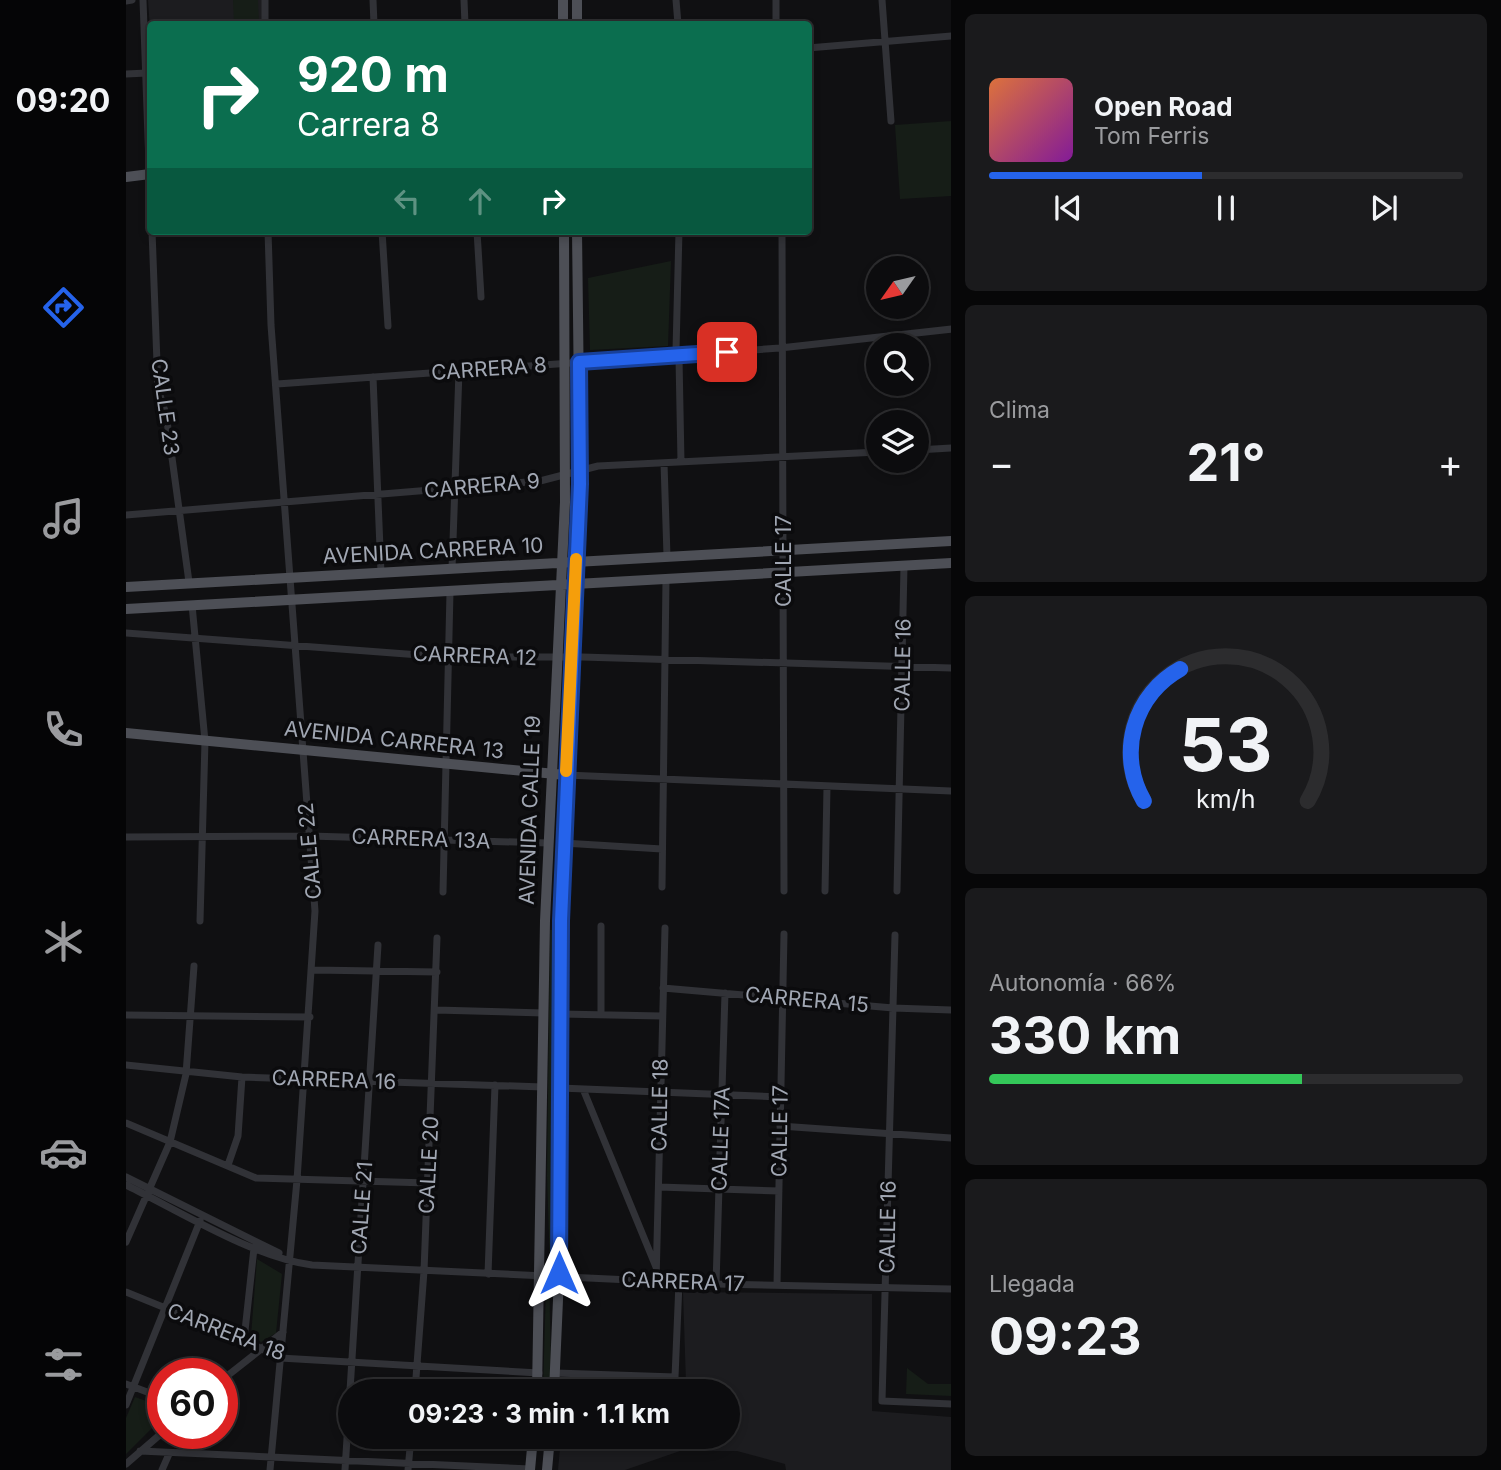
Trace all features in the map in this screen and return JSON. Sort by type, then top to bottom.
[{"type":"main road","points":[[563,0],[563,21]]},
{"type":"main road","points":[[577,0],[577,21]]},
{"type":"main road","points":[[126,177],[147,174]]},
{"type":"main road","name":"AVENIDA CALLE 19","points":[[538,1379],[548,843],[565,475],[564,235]]},
{"type":"main road","name":"AVENIDA CALLE 19","points":[[555,1379],[559,1277],[563,843],[580,470],[577,235]]},
{"type":"main road","name":"AVENIDA CARRERA 10","points":[[126,587],[951,541]]},
{"type":"main road","name":"AVENIDA CARRERA 10","points":[[126,609],[951,564]]},
{"type":"main road","name":"AVENIDA CARRERA 13","points":[[126,733],[445,766],[566,775]]},
{"type":"main road","points":[[530,1470],[532,1449]]},
{"type":"main road","points":[[547,1470],[549,1449]]},
{"type":"street","points":[[126,1],[132,0]]},
{"type":"street","points":[[126,74],[147,73],[143,0]]},
{"type":"street","points":[[265,0],[265,21]]},
{"type":"street","points":[[373,0],[374,21]]},
{"type":"street","points":[[464,0],[465,21]]},
{"type":"street","points":[[676,0],[678,21]]},
{"type":"street","points":[[776,0],[776,21]]},
{"type":"street","points":[[882,0],[891,121]]},
{"type":"street","points":[[812,48],[951,36]]},
{"type":"street","name":"CALLE 23","points":[[152,235],[158,389],[166,414],[189,582]]},
{"type":"street","name":"CALLE 22","points":[[268,235],[294,645],[315,911],[314,970],[270,1470]]},
{"type":"street","points":[[382,235],[388,326]]},
{"type":"street","points":[[477,235],[481,297]]},
{"type":"street","points":[[679,235],[677,355],[681,462]]},
{"type":"street","name":"CALLE 17","points":[[782,235],[784,891]]},
{"type":"street","name":"CARRERA 8","points":[[276,384],[783,347],[951,330]]},
{"type":"street","points":[[452,569],[459,371]]},
{"type":"street","points":[[373,377],[381,573]]},
{"type":"street","points":[[929,449],[951,448]]},
{"type":"street","name":"CARRERA 9","points":[[126,515],[540,481],[598,466],[866,453]]},
{"type":"street","points":[[664,463],[667,556]]},
{"type":"street","name":"CALLE 16","points":[[897,891],[904,566]]},
{"type":"street","points":[[662,887],[666,579]]},
{"type":"street","points":[[443,892],[446,657],[450,592]]},
{"type":"street","points":[[191,605],[205,741],[200,921]]},
{"type":"street","name":"CARRERA 12","points":[[126,633],[446,657],[665,659],[951,668]]},
{"type":"street","name":"AVENIDA CARRERA 13","points":[[566,775],[951,792]]},
{"type":"street","points":[[825,891],[827,787]]},
{"type":"street","name":"CARRERA 13A","points":[[126,837],[310,836],[548,843]]},
{"type":"street","points":[[563,843],[662,849]]},
{"type":"street","points":[[601,926],[601,1015]]},
{"type":"street","name":"CALLE 18","points":[[656,1282],[665,928]]},
{"type":"street","name":"CALLE 17","points":[[777,1285],[784,934]]},
{"type":"street","name":"CALLE 16","points":[[895,935],[882,1401],[951,1404]]},
{"type":"street","name":"CALLE 20","points":[[415,1379],[424,1271],[438,938]]},
{"type":"street","name":"CALLE 21","points":[[345,1470],[378,945]]},
{"type":"street","points":[[126,1242],[170,1142],[186,1074],[194,966]]},
{"type":"street","points":[[314,970],[436,972]]},
{"type":"street","name":"CARRERA 15","points":[[663,988],[893,1008],[951,1010]]},
{"type":"street","name":"CALLE 17A","points":[[716,1284],[725,993]]},
{"type":"street","points":[[436,1010],[544,1013]]},
{"type":"street","points":[[560,1014],[663,1016]]},
{"type":"street","points":[[126,1015],[310,1017]]},
{"type":"street","name":"CARRERA 16","points":[[126,1065],[186,1074],[242,1077],[543,1087]]},
{"type":"street","points":[[228,1166],[240,1123],[242,1077]]},
{"type":"street","points":[[488,1274],[495,1085]]},
{"type":"street","points":[[560,1088],[781,1097]]},
{"type":"street","points":[[583,1089],[657,1270]]},
{"type":"street","points":[[126,1124],[256,1178],[428,1183]]},
{"type":"street","points":[[780,1126],[890,1136],[951,1138]]},
{"type":"street","name":"CARRERA 17","points":[[126,1177],[200,1221],[254,1248],[290,1261],[424,1271],[679,1283],[951,1289]]},
{"type":"street","name":"CARRERA 17","points":[[126,1185],[147,1191],[290,1261]]},
{"type":"street","points":[[659,1187],[779,1191]]},
{"type":"street","points":[[126,1405],[130,1385],[166,1309],[200,1221]]},
{"type":"street","points":[[244,1339],[254,1248]]},
{"type":"street","points":[[556,1373],[675,1377],[679,1283]]},
{"type":"street","name":"CARRERA 18","points":[[126,1292],[244,1339],[280,1358],[539,1373]]},
{"type":"street","points":[[238,1366],[283,1332]]},
{"type":"street","points":[[130,1385],[147,1392]]},
{"type":"street","points":[[126,1464],[147,1446]]},
{"type":"street","points":[[409,1467],[410,1449]]},
{"type":"street","points":[[141,1451],[345,1461],[409,1467],[530,1470]]},
{"type":"street","points":[[162,1470],[166,1453]]},
{"type":"shaded area","points":[[148,0],[262,0],[262,21],[149,21]]},
{"type":"shaded area","points":[[233,0],[258,0],[259,21],[234,21]]},
{"type":"shaded area","points":[[951,121],[951,196],[900,199],[895,125]]},
{"type":"shaded area","points":[[671,261],[668,346],[590,350],[588,278]]},
{"type":"shaded area","points":[[550,930],[554,930],[557,991],[554,1268],[550,1268],[547,1176]]},
{"type":"shaded area","points":[[257,1259],[282,1274],[276,1333],[261,1342],[251,1336]]},
{"type":"shaded area","points":[[546,1285],[550,1285],[550,1379],[543,1379]]},
{"type":"shaded area","points":[[683,1292],[872,1294],[872,1411],[951,1417],[951,1470],[786,1470],[785,1464],[737,1451],[680,1451],[625,1470],[558,1470],[560,1449],[740,1449],[740,1379],[686,1379]]},
{"type":"shaded area","points":[[907,1368],[928,1384],[951,1384],[951,1396],[906,1394]]},
{"type":"shaded area","points":[[135,1397],[147,1401],[147,1433],[126,1454],[126,1418]]},
{"type":"slow traffic","points":[[566,771],[576,559]]},
{"type":"route","points":[[559,1273],[561,921],[580,484],[579,362],[727,352]]}]
